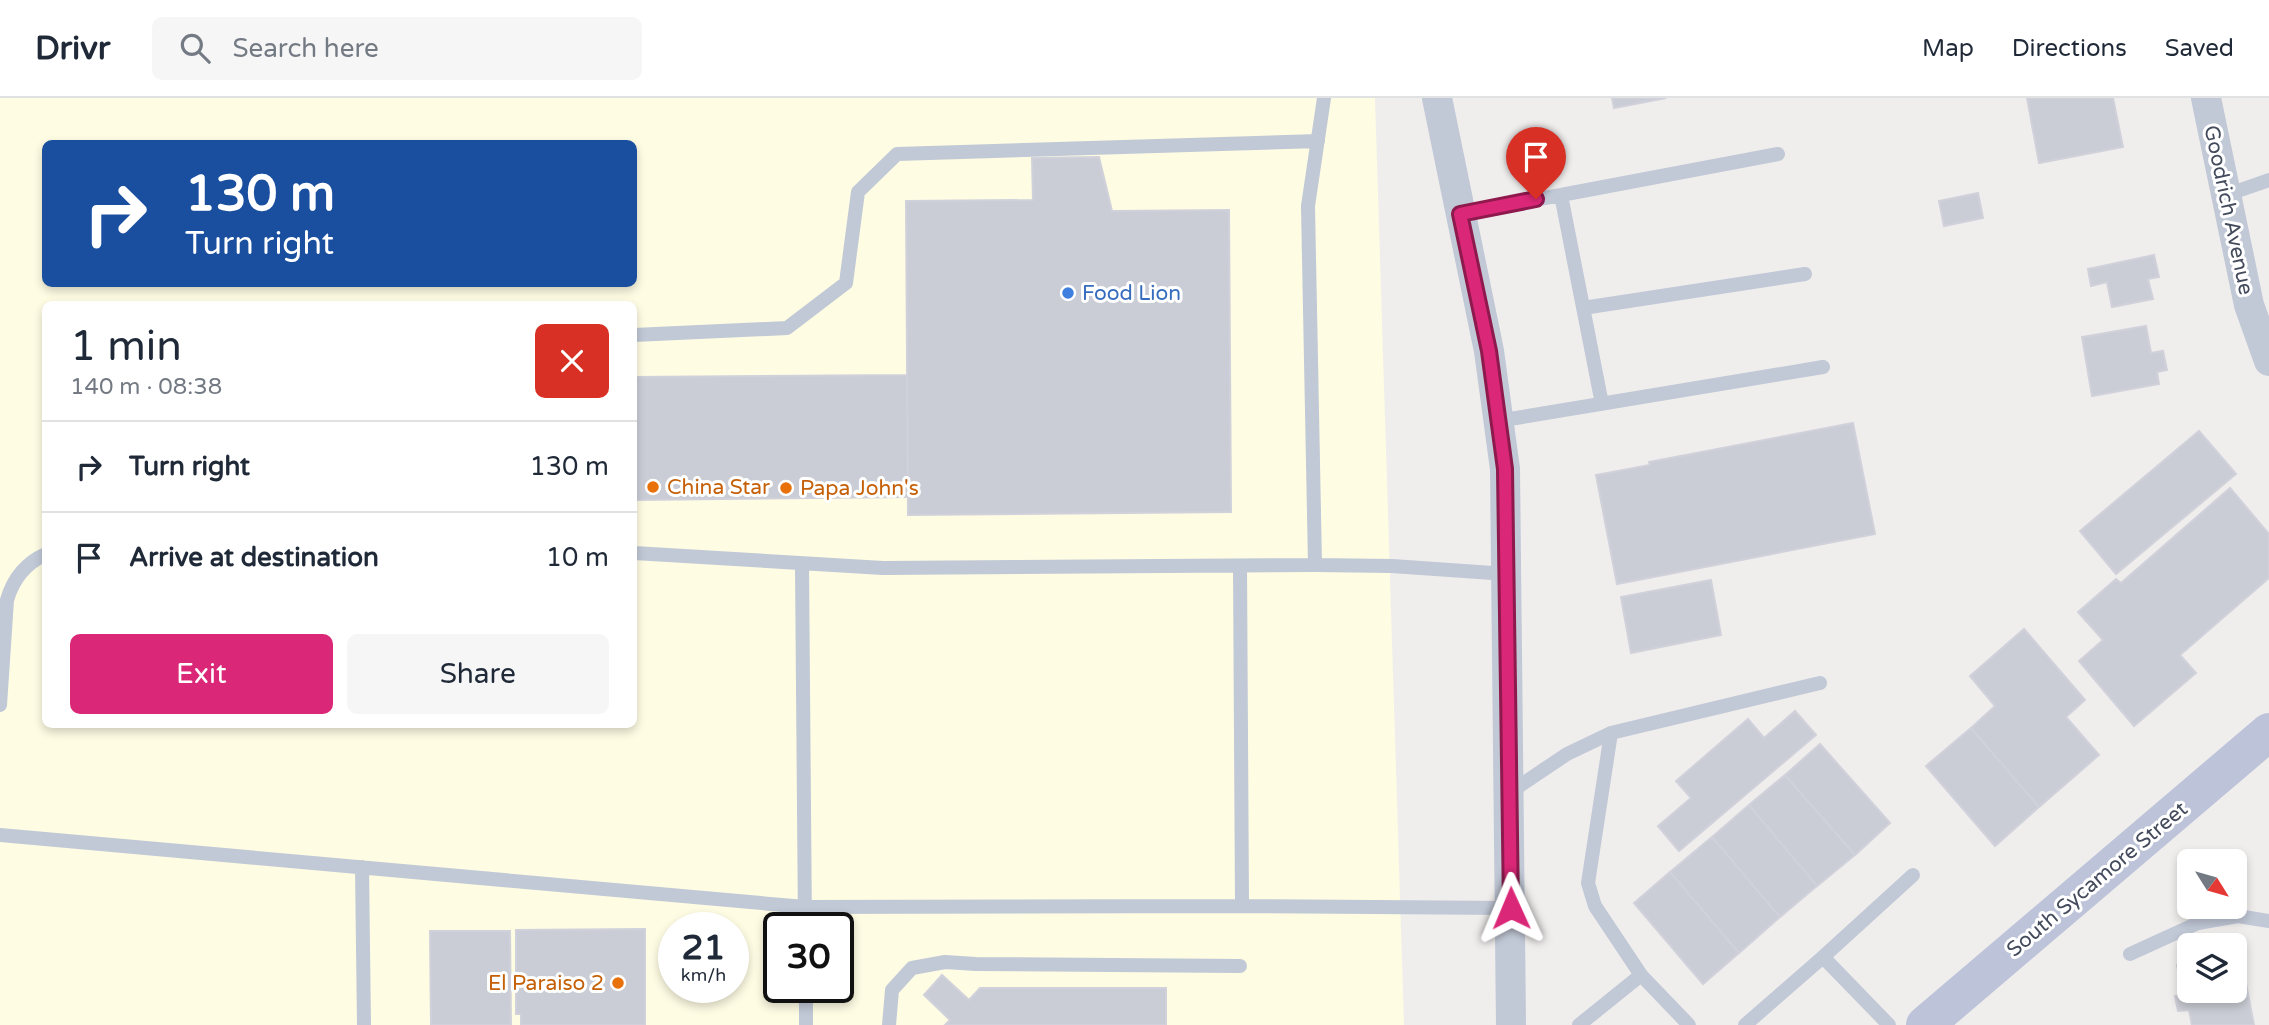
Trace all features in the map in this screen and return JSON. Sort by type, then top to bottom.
[{"type":"main road","name":"South Sycamore Street","points":[[1925,1025],[2269,732]]},
{"type":"street","points":[[1437,98],[1489,351],[1505,469],[1511,1025]]},
{"type":"street","name":"Goodrich Avenue","points":[[2206,98],[2249,305],[2269,360]]},
{"type":"lane","points":[[1315,565],[1308,206],[1324,98]]},
{"type":"lane","points":[[637,334],[787,328],[846,283],[858,192],[897,154],[1318,141]]},
{"type":"lane","points":[[1460,214],[1779,154]]},
{"type":"lane","points":[[2226,195],[2269,180]]},
{"type":"lane","points":[[1561,194],[1602,404]]},
{"type":"lane","points":[[1583,308],[1805,274]]},
{"type":"lane","points":[[1498,421],[1823,367]]},
{"type":"lane","points":[[637,553],[883,568],[1315,565],[1392,566],[1507,574]]},
{"type":"lane","points":[[0,705],[10,589],[20,572],[42,556]]},
{"type":"lane","points":[[802,565],[805,912]]},
{"type":"lane","points":[[1240,566],[1242,906]]},
{"type":"lane","points":[[1508,793],[1567,754],[1611,733],[1820,683]]},
{"type":"lane","points":[[1611,733],[1588,883],[1595,906],[1641,975],[1689,1025]]},
{"type":"lane","points":[[0,835],[805,907],[1511,908]]},
{"type":"lane","points":[[362,867],[365,1025]]},
{"type":"lane","points":[[1745,1025],[1913,874]]},
{"type":"lane","points":[[2130,954],[2198,923],[2238,916],[2269,921]]},
{"type":"lane","points":[[1823,957],[1889,1025]]},
{"type":"lane","points":[[889,1025],[891,990],[912,968],[945,962],[1240,967]]},
{"type":"lane","points":[[1579,1025],[1641,975]]},
{"type":"lane","points":[[806,1003],[806,1025]]},
{"type":"shaded area","points":[[0,98],[1375,98],[1404,1025],[0,1025]]},
{"type":"building","points":[[1612,98],[1666,98],[1614,108]]},
{"type":"building","points":[[2027,98],[2113,98],[2123,147],[2039,163]]},
{"type":"building","name":"Food Lion","points":[[1099,157],[1112,211],[1229,210],[1231,512],[908,515],[906,201],[1033,200],[1032,158]]},
{"type":"building","points":[[1978,193],[1983,218],[1944,226],[1939,201]]},
{"type":"building","points":[[2154,255],[2159,277],[2148,279],[2153,299],[2112,307],[2107,282],[2091,286],[2088,269]]},
{"type":"building","points":[[2146,326],[2151,353],[2163,351],[2167,370],[2157,372],[2159,384],[2092,396],[2082,337]]},
{"type":"building","points":[[907,375],[908,497],[637,500],[637,377]]},
{"type":"building","points":[[1853,423],[1875,534],[1617,584],[1596,475],[1650,465],[1649,462]]},
{"type":"building","points":[[2199,431],[2236,474],[2116,574],[2080,531]]},
{"type":"building","points":[[2230,488],[2269,534],[2269,578],[2180,655],[2196,673],[2134,726],[2079,661],[2103,640],[2078,612],[2116,579],[2121,583]]},
{"type":"building","points":[[1711,580],[1721,635],[1631,653],[1621,597]]},
{"type":"building","points":[[2024,629],[2085,700],[2066,717],[2099,755],[2039,807],[1971,728],[1995,706],[1970,676]]},
{"type":"building","points":[[1795,711],[1816,735],[1679,851],[1658,826],[1691,798],[1676,781],[1748,719],[1764,738]]},
{"type":"building","points":[[1971,728],[2039,807],[1995,846],[1926,766]]},
{"type":"building","points":[[1820,744],[1890,823],[1855,855],[1785,775]]},
{"type":"building","points":[[1785,775],[1855,855],[1817,886],[1749,805]]},
{"type":"building","points":[[1749,805],[1817,886],[1780,917],[1712,837]]},
{"type":"building","points":[[1712,837],[1780,917],[1739,953],[1670,872]]},
{"type":"building","points":[[1670,872],[1739,953],[1703,984],[1634,903]]},
{"type":"building","points":[[645,929],[645,1025],[521,1025],[521,1014],[516,1014],[516,930]]},
{"type":"building","points":[[430,931],[510,931],[511,1025],[431,1025]]},
{"type":"building","points":[[942,975],[969,1000],[980,988],[1166,988],[1166,1025],[945,1025],[950,1020],[924,995]]},
{"type":"building","points":[[2247,989],[2254,1025],[2192,1025],[2189,1010],[2178,1011],[2175,996],[2177,1003],[2247,1003]]},
{"type":"place","name":"Food Lion","points":[[1068,293]]},
{"type":"place","name":"China Star","points":[[653,487]]},
{"type":"place","name":"Papa John's","points":[[786,488]]},
{"type":"place","name":"El Paraiso 2","points":[[618,983]]},
{"type":"route","points":[[1511,908],[1505,469],[1489,351],[1460,214],[1536,199]]}]
